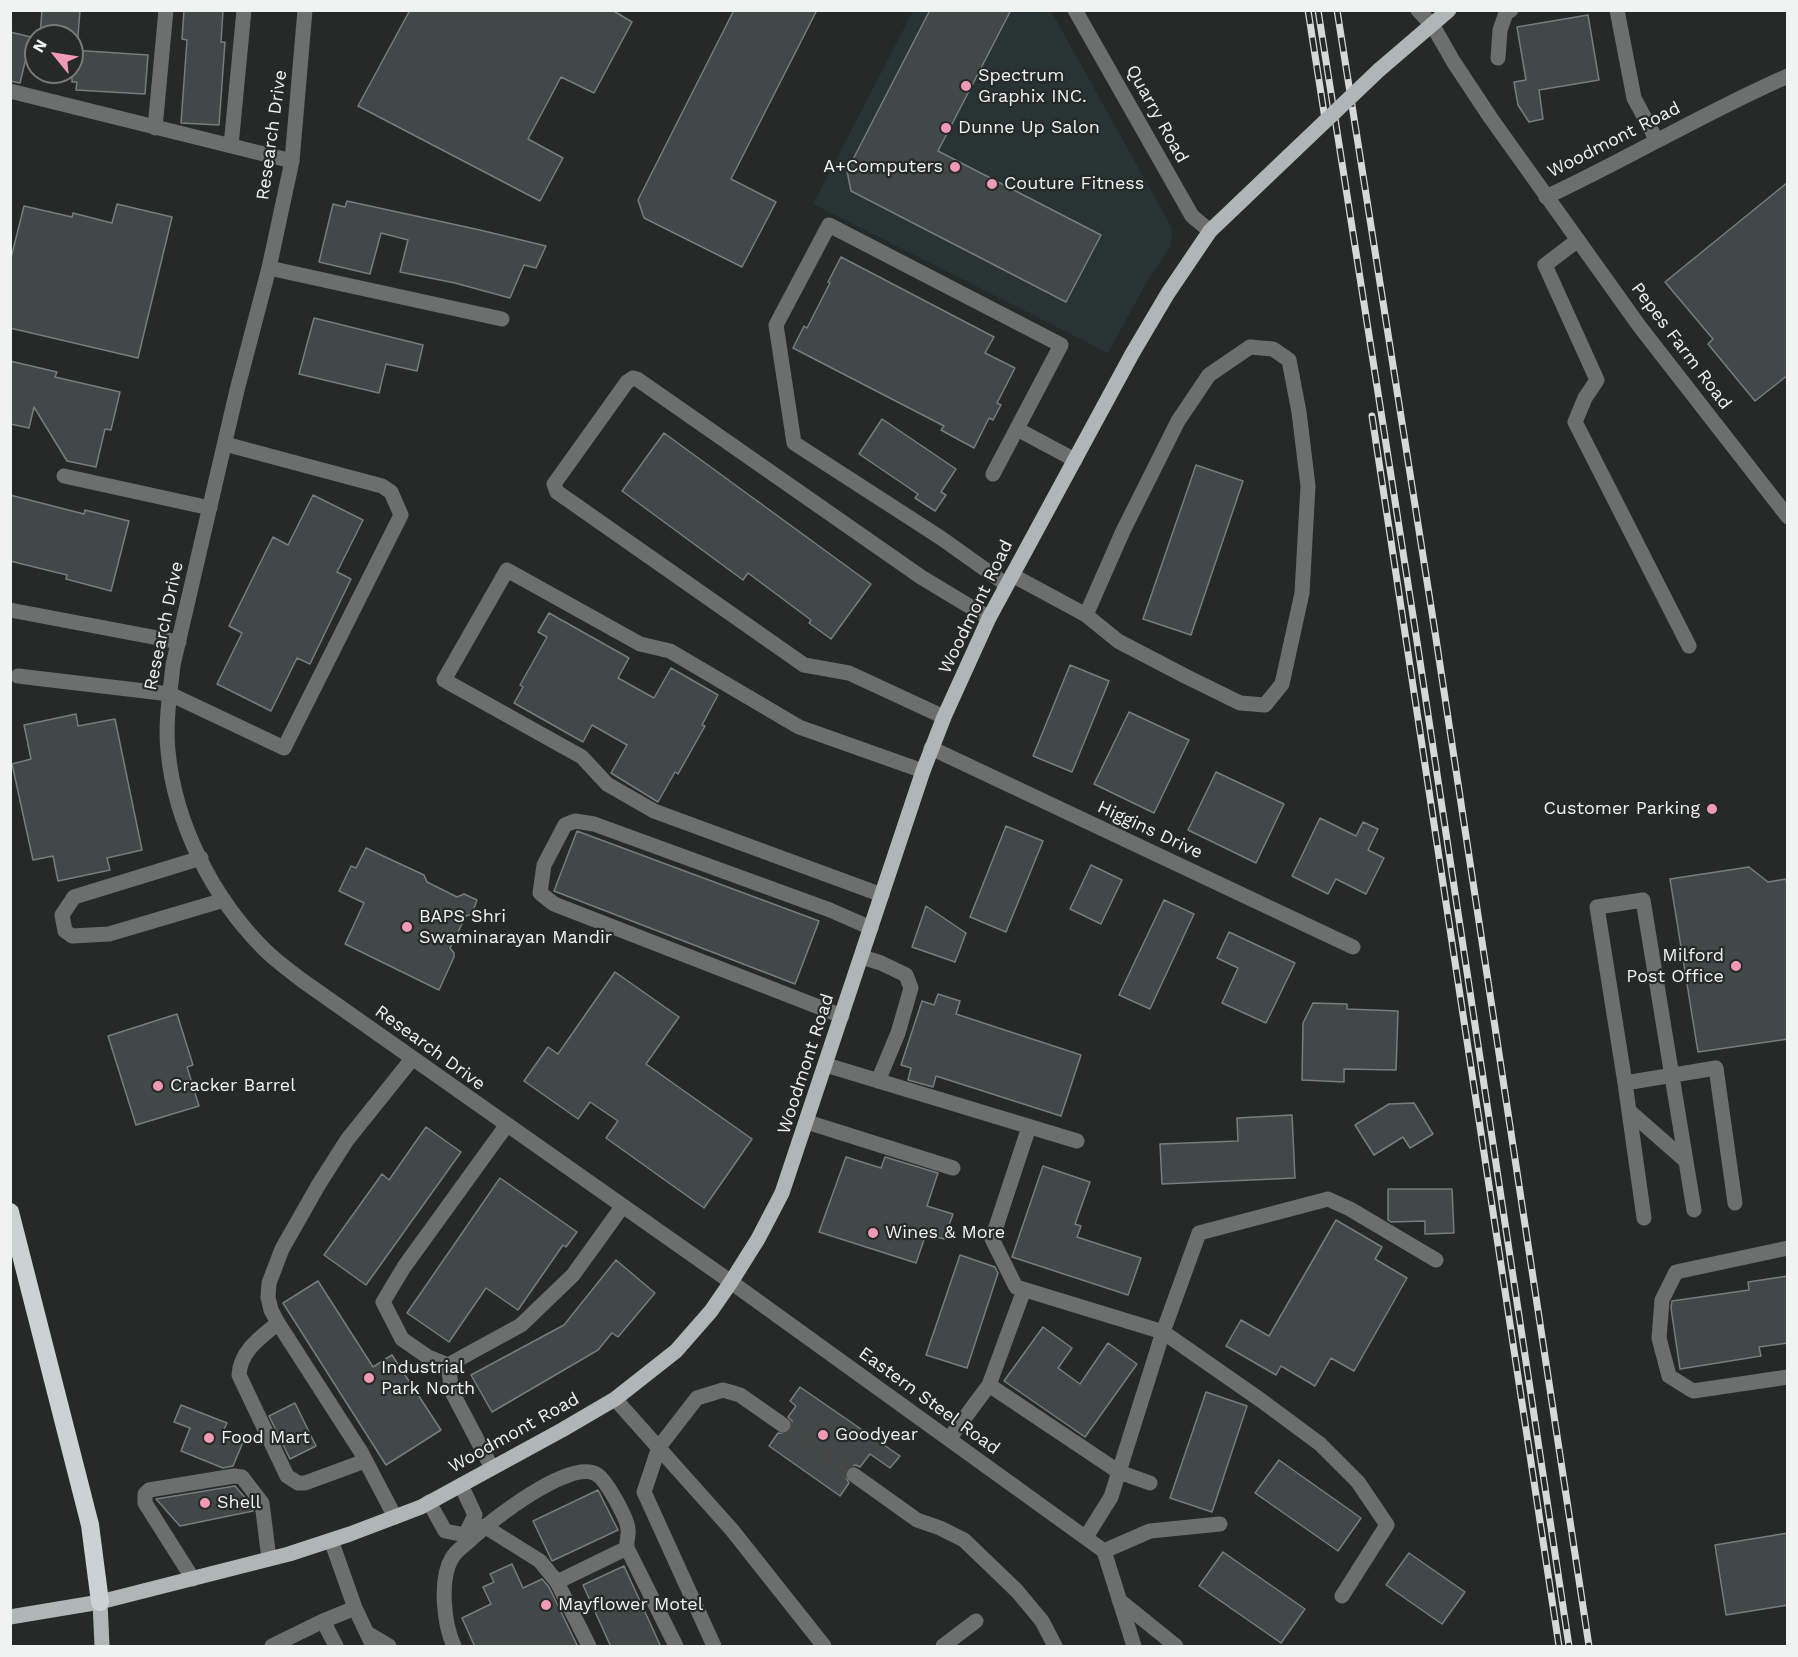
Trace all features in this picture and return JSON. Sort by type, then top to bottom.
[{"type":"highway","points":[[10,1212],[90,1525],[100,1602]]},
{"type":"main road","name":"Woodmont Road","points":[[10,1617],[100,1602],[193,1579],[331,1540],[395,1516],[429,1502],[615,1399],[676,1351],[711,1311],[731,1282],[758,1239],[782,1193],[931,748],[989,618],[1132,354],[1168,293],[1210,231],[1379,70],[1449,10]]},
{"type":"main road","points":[[100,1602],[102,1647]]},
{"type":"street","points":[[155,128],[166,10]]},
{"type":"street","points":[[231,146],[244,10]]},
{"type":"street","name":"Research Drive","points":[[305,10],[292,161],[269,268],[173,665],[167,712],[168,752],[176,793],[189,834],[224,900],[264,949],[303,981],[412,1059],[731,1282]]},
{"type":"street","name":"Quarry Road","points":[[1075,10],[1192,216],[1210,231]]},
{"type":"street","name":"Woodmont Road","points":[[1418,10],[1433,26],[1453,61],[1546,197],[1788,76]]},
{"type":"street","points":[[1498,58],[1500,30],[1506,13],[1511,10]]},
{"type":"street","points":[[1617,10],[1634,98],[1656,140]]},
{"type":"street","points":[[10,92],[292,161]]},
{"type":"street","name":"Pepes Farm Road","points":[[1546,197],[1665,359],[1788,517]]},
{"type":"street","points":[[993,474],[1061,345],[829,225],[776,325],[795,442],[941,538],[1010,580],[1086,615],[1118,640],[1240,703],[1265,705],[1282,684],[1302,593],[1308,486],[1299,412],[1289,360],[1273,349],[1250,347],[1209,375],[1178,422],[1123,531],[1086,615]]},
{"type":"street","points":[[1578,240],[1545,266],[1597,380],[1585,398],[1575,422],[1689,646]]},
{"type":"street","points":[[269,268],[502,319]]},
{"type":"street","points":[[944,717],[849,673],[804,665],[557,492],[554,484],[627,382],[633,378],[637,379],[921,577],[989,618]]},
{"type":"street","points":[[1017,429],[1075,460]]},
{"type":"street","points":[[18,676],[170,694],[284,748],[401,515],[392,492],[382,486],[225,444]]},
{"type":"street","points":[[64,476],[210,508]]},
{"type":"street","points":[[882,895],[654,811],[607,784],[582,757],[444,680],[507,570],[640,644],[670,651],[799,727],[923,771]]},
{"type":"street","points":[[10,610],[179,642]]},
{"type":"street","name":"Higgins Drive","points":[[931,748],[1353,947]]},
{"type":"street","points":[[842,1016],[554,904],[540,893],[544,865],[565,825],[574,821],[594,824],[830,910],[871,928]]},
{"type":"street","points":[[201,858],[74,897],[62,915],[65,931],[72,936],[109,934],[224,900]]},
{"type":"street","points":[[1644,1218],[1597,907],[1643,900],[1694,1210]]},
{"type":"street","points":[[862,957],[906,975],[911,988],[898,1033],[878,1081]]},
{"type":"street","points":[[395,1516],[365,1461],[271,1310],[268,1297],[272,1275],[282,1249],[319,1184],[347,1140],[412,1059]]},
{"type":"street","points":[[826,1065],[1077,1141]]},
{"type":"street","points":[[1625,1083],[1716,1068],[1735,1203]]},
{"type":"street","points":[[1629,1111],[1686,1161]]},
{"type":"street","points":[[807,1122],[954,1168]]},
{"type":"street","points":[[448,1365],[428,1357],[402,1339],[383,1302],[404,1267],[506,1126]]},
{"type":"street","points":[[1029,1127],[992,1239],[1016,1287],[1163,1332],[1320,1444],[1358,1482],[1387,1525],[1342,1596]]},
{"type":"street","points":[[1086,1537],[1111,1497],[1163,1332],[1199,1233],[1328,1199],[1350,1209],[1436,1260]]},
{"type":"street","points":[[448,1365],[521,1324],[573,1275],[622,1207]]},
{"type":"street","points":[[1788,1248],[1676,1272],[1662,1300],[1659,1338],[1669,1376],[1693,1392],[1788,1377]]},
{"type":"street","name":"Eastern Steel Road","points":[[731,1282],[1104,1551]]},
{"type":"street","points":[[949,1440],[989,1385],[1024,1290]]},
{"type":"street","points":[[279,1323],[254,1343],[239,1367],[239,1375],[288,1476],[298,1483],[305,1483],[365,1461]]},
{"type":"street","points":[[448,1365],[452,1392],[492,1468]]},
{"type":"street","points":[[989,1385],[1119,1473],[1150,1483]]},
{"type":"street","points":[[714,1647],[644,1492],[659,1447],[697,1398],[723,1390],[740,1395],[783,1425]]},
{"type":"street","points":[[615,1399],[732,1530],[824,1647]]},
{"type":"street","points":[[454,1647],[445,1618],[447,1569],[453,1556],[467,1538],[520,1500],[569,1473],[583,1470],[596,1473],[608,1485],[628,1528],[627,1548],[676,1647]]},
{"type":"street","points":[[854,1475],[917,1520],[964,1540],[1017,1591],[1042,1621],[1055,1647]]},
{"type":"street","points":[[193,1579],[144,1503],[145,1494],[149,1490],[234,1476],[242,1477],[262,1503],[268,1559]]},
{"type":"street","points":[[460,1485],[475,1515],[467,1538]]},
{"type":"street","points":[[429,1502],[445,1531],[467,1538]]},
{"type":"street","points":[[1134,1647],[1104,1551],[1150,1531],[1220,1524]]},
{"type":"street","points":[[484,1526],[540,1561],[557,1582],[589,1647]]},
{"type":"street","points":[[331,1540],[355,1608],[370,1640],[389,1647]]},
{"type":"street","points":[[557,1582],[627,1548]]},
{"type":"street","points":[[1119,1600],[1176,1647]]},
{"type":"street","points":[[278,1645],[323,1621],[355,1608]]},
{"type":"street","points":[[323,1621],[336,1647]]},
{"type":"street","points":[[943,1647],[976,1621]]},
{"type":"shaded area","points":[[913,11],[1051,11],[1172,228],[1171,246],[1149,278],[1108,353],[813,204]]},
{"type":"building","points":[[42,10],[80,10],[79,24],[41,24]]},
{"type":"building","points":[[184,10],[223,10],[221,42],[225,42],[219,125],[181,123],[187,40],[182,39]]},
{"type":"building","points":[[410,10],[612,10],[632,22],[594,93],[561,77],[528,139],[563,158],[540,201],[358,106]]},
{"type":"building","points":[[734,10],[817,10],[731,179],[776,202],[742,267],[644,218],[638,200]]},
{"type":"building","points":[[930,10],[1011,10],[938,151],[1101,235],[1066,302],[851,191],[847,171]]},
{"type":"building","points":[[1588,15],[1599,80],[1539,90],[1543,119],[1529,122],[1518,105],[1514,82],[1526,80],[1517,27]]},
{"type":"building","points":[[10,32],[24,35],[24,66],[20,83],[10,81]]},
{"type":"building","points":[[84,51],[148,55],[145,94],[76,90],[77,84],[84,84]]},
{"type":"building","points":[[1788,182],[1788,375],[1755,401],[1708,344],[1713,339],[1665,282]]},
{"type":"building","points":[[347,201],[546,246],[536,268],[524,265],[510,298],[455,283],[400,272],[408,240],[381,233],[370,274],[319,262],[333,204],[345,207]]},
{"type":"building","points":[[117,204],[172,217],[138,358],[10,328],[10,262],[24,206],[72,217],[73,213],[112,223]]},
{"type":"building","points":[[841,257],[994,337],[985,353],[1015,368],[997,403],[1001,405],[993,420],[989,418],[974,448],[941,430],[944,426],[793,348],[804,326],[807,328]]},
{"type":"building","points":[[314,318],[423,345],[417,371],[386,364],[379,393],[299,374]]},
{"type":"building","points":[[10,361],[57,372],[55,377],[120,392],[111,430],[105,429],[96,467],[67,461],[34,407],[29,428],[10,424]]},
{"type":"building","points":[[882,419],[956,469],[941,492],[946,495],[935,511],[915,498],[918,494],[859,454]]},
{"type":"building","points":[[664,433],[871,584],[831,639],[809,623],[811,620],[748,573],[743,580],[622,491]]},
{"type":"building","points":[[1196,465],[1243,481],[1191,635],[1143,619]]},
{"type":"building","points":[[10,495],[84,514],[85,510],[129,521],[111,591],[66,579],[67,575],[10,561]]},
{"type":"building","points":[[313,495],[363,520],[337,572],[351,579],[310,664],[297,658],[271,711],[217,684],[242,633],[229,626],[273,537],[288,545]]},
{"type":"building","points":[[549,613],[629,658],[618,678],[654,698],[671,668],[718,695],[702,725],[705,726],[678,774],[675,772],[658,802],[611,773],[627,745],[592,725],[583,742],[514,703],[523,687],[520,685],[547,637],[538,632]]},
{"type":"building","points":[[1070,665],[1109,681],[1072,772],[1033,756]]},
{"type":"building","points":[[1129,712],[1189,740],[1154,813],[1094,784]]},
{"type":"building","points":[[76,714],[78,726],[115,719],[142,850],[107,858],[110,870],[58,881],[53,856],[33,860],[12,764],[31,759],[24,725]]},
{"type":"building","points":[[1216,772],[1284,804],[1256,863],[1188,830]]},
{"type":"building","points":[[1320,818],[1356,836],[1363,822],[1378,829],[1368,850],[1384,858],[1366,894],[1336,879],[1328,894],[1292,876]]},
{"type":"building","points":[[1006,826],[1043,841],[1006,932],[970,917]]},
{"type":"building","points":[[577,831],[819,921],[795,984],[554,891]]},
{"type":"building","name":"BAPS Shri Swaminarayan Mandir","points":[[366,848],[424,875],[427,882],[457,897],[464,894],[477,900],[472,914],[466,916],[450,948],[454,957],[439,990],[345,944],[364,903],[339,891],[351,866],[356,868]]},
{"type":"building","points":[[1091,865],[1122,880],[1101,924],[1070,909]]},
{"type":"building","name":"Milford Post Office","points":[[1749,867],[1768,882],[1786,879],[1788,893],[1788,1039],[1698,1052],[1670,879]]},
{"type":"building","points":[[1164,900],[1194,914],[1150,1009],[1119,995]]},
{"type":"building","points":[[926,906],[966,933],[955,962],[912,947]]},
{"type":"building","points":[[1229,932],[1295,963],[1266,1023],[1222,1003],[1238,968],[1217,958]]},
{"type":"building","points":[[615,972],[679,1017],[646,1064],[752,1139],[704,1208],[606,1138],[618,1121],[590,1102],[578,1119],[524,1081],[548,1047],[558,1054]]},
{"type":"building","points":[[938,994],[960,1001],[956,1014],[1081,1055],[1061,1116],[936,1076],[933,1087],[908,1080],[911,1068],[901,1065],[922,1001],[934,1005]]},
{"type":"building","points":[[1313,1003],[1347,1004],[1347,1009],[1398,1011],[1396,1070],[1344,1069],[1344,1082],[1302,1080],[1303,1023]]},
{"type":"building","name":"Cracker Barrel","points":[[177,1014],[193,1065],[187,1067],[199,1106],[136,1125],[108,1036]]},
{"type":"building","points":[[1414,1103],[1433,1134],[1410,1148],[1403,1137],[1374,1155],[1355,1125],[1389,1104]]},
{"type":"building","points":[[1292,1115],[1295,1178],[1162,1184],[1160,1144],[1238,1141],[1237,1118]]},
{"type":"building","points":[[426,1127],[461,1152],[366,1285],[324,1255],[382,1174],[389,1180]]},
{"type":"building","points":[[846,1157],[881,1168],[885,1157],[938,1173],[927,1206],[953,1214],[944,1239],[926,1234],[916,1263],[819,1232]]},
{"type":"building","points":[[1043,1166],[1090,1182],[1075,1224],[1081,1226],[1077,1237],[1141,1258],[1128,1295],[1012,1257]]},
{"type":"building","points":[[500,1178],[577,1232],[566,1247],[563,1245],[518,1310],[486,1288],[449,1342],[407,1313]]},
{"type":"building","points":[[1388,1189],[1452,1189],[1454,1233],[1425,1234],[1425,1221],[1391,1222],[1388,1220]]},
{"type":"building","points":[[1336,1220],[1382,1247],[1375,1259],[1407,1278],[1354,1371],[1331,1358],[1315,1386],[1281,1366],[1276,1375],[1226,1346],[1241,1320],[1269,1336]]},
{"type":"building","points":[[960,1255],[995,1267],[998,1273],[967,1368],[926,1355]]},
{"type":"building","points":[[616,1260],[655,1293],[618,1337],[612,1333],[598,1350],[492,1412],[471,1375],[564,1325]]},
{"type":"building","points":[[1788,1276],[1788,1343],[1759,1347],[1761,1356],[1680,1369],[1671,1308],[1672,1301],[1749,1290],[1748,1282]]},
{"type":"building","name":"Industrial Park North","points":[[318,1281],[373,1367],[392,1355],[441,1430],[386,1465],[283,1303]]},
{"type":"building","points":[[1043,1327],[1072,1348],[1058,1368],[1080,1384],[1108,1343],[1137,1364],[1085,1437],[1004,1381]]},
{"type":"building","name":"Goodyear","points":[[800,1387],[900,1456],[890,1468],[870,1454],[860,1467],[849,1466],[844,1475],[849,1483],[840,1496],[769,1446],[778,1433],[787,1434],[791,1430],[792,1421],[788,1417],[796,1406],[790,1401]]},
{"type":"building","points":[[1206,1392],[1247,1406],[1212,1512],[1170,1498]]},
{"type":"building","points":[[295,1403],[316,1446],[290,1459],[269,1416]]},
{"type":"building","name":"Food Mart","points":[[181,1405],[227,1423],[222,1434],[243,1442],[233,1466],[223,1468],[181,1451],[190,1428],[174,1422]]},
{"type":"building","points":[[1279,1460],[1361,1518],[1338,1551],[1255,1493]]},
{"type":"building","name":"Shell","points":[[235,1486],[253,1507],[253,1511],[180,1526],[156,1499]]},
{"type":"building","points":[[598,1490],[618,1530],[552,1561],[533,1521]]},
{"type":"building","points":[[1788,1533],[1788,1605],[1726,1615],[1715,1545]]},
{"type":"building","points":[[1223,1552],[1305,1609],[1281,1643],[1199,1586]]},
{"type":"building","points":[[1409,1553],[1465,1592],[1442,1624],[1386,1585]]},
{"type":"building","points":[[512,1564],[523,1588],[542,1579],[549,1587],[578,1647],[475,1647],[462,1618],[491,1604],[483,1587],[494,1582],[490,1574]]},
{"type":"building","points":[[624,1566],[661,1647],[611,1647],[583,1585]]},
{"type":"tunnel","points":[[783,1425],[854,1475]]},
{"type":"railway","points":[[1308,10],[1325,119]]},
{"type":"railway","points":[[1318,10],[1416,635],[1569,1646]]},
{"type":"railway","points":[[1337,10],[1435,632],[1589,1646]]},
{"type":"railway","points":[[1372,416],[1559,1646]]},
{"type":"place","name":"Spectrum Graphix INC.","points":[[966,86]]},
{"type":"place","name":"Dunne Up Salon","points":[[946,128]]},
{"type":"place","name":"A+Computers","points":[[955,167]]},
{"type":"place","name":"Couture Fitness","points":[[992,184]]},
{"type":"place","name":"Customer Parking","points":[[1712,809]]},
{"type":"place","name":"BAPS Shri Swaminarayan Mandir","points":[[407,927]]},
{"type":"place","name":"Milford Post Office","points":[[1736,966]]},
{"type":"place","name":"Cracker Barrel","points":[[158,1086]]},
{"type":"place","name":"Wines & More","points":[[873,1233]]},
{"type":"place","name":"Industrial Park North","points":[[369,1378]]},
{"type":"place","name":"Goodyear","points":[[823,1435]]},
{"type":"place","name":"Food Mart","points":[[209,1438]]},
{"type":"place","name":"Shell","points":[[205,1503]]},
{"type":"place","name":"Mayflower Motel","points":[[546,1605]]}]
